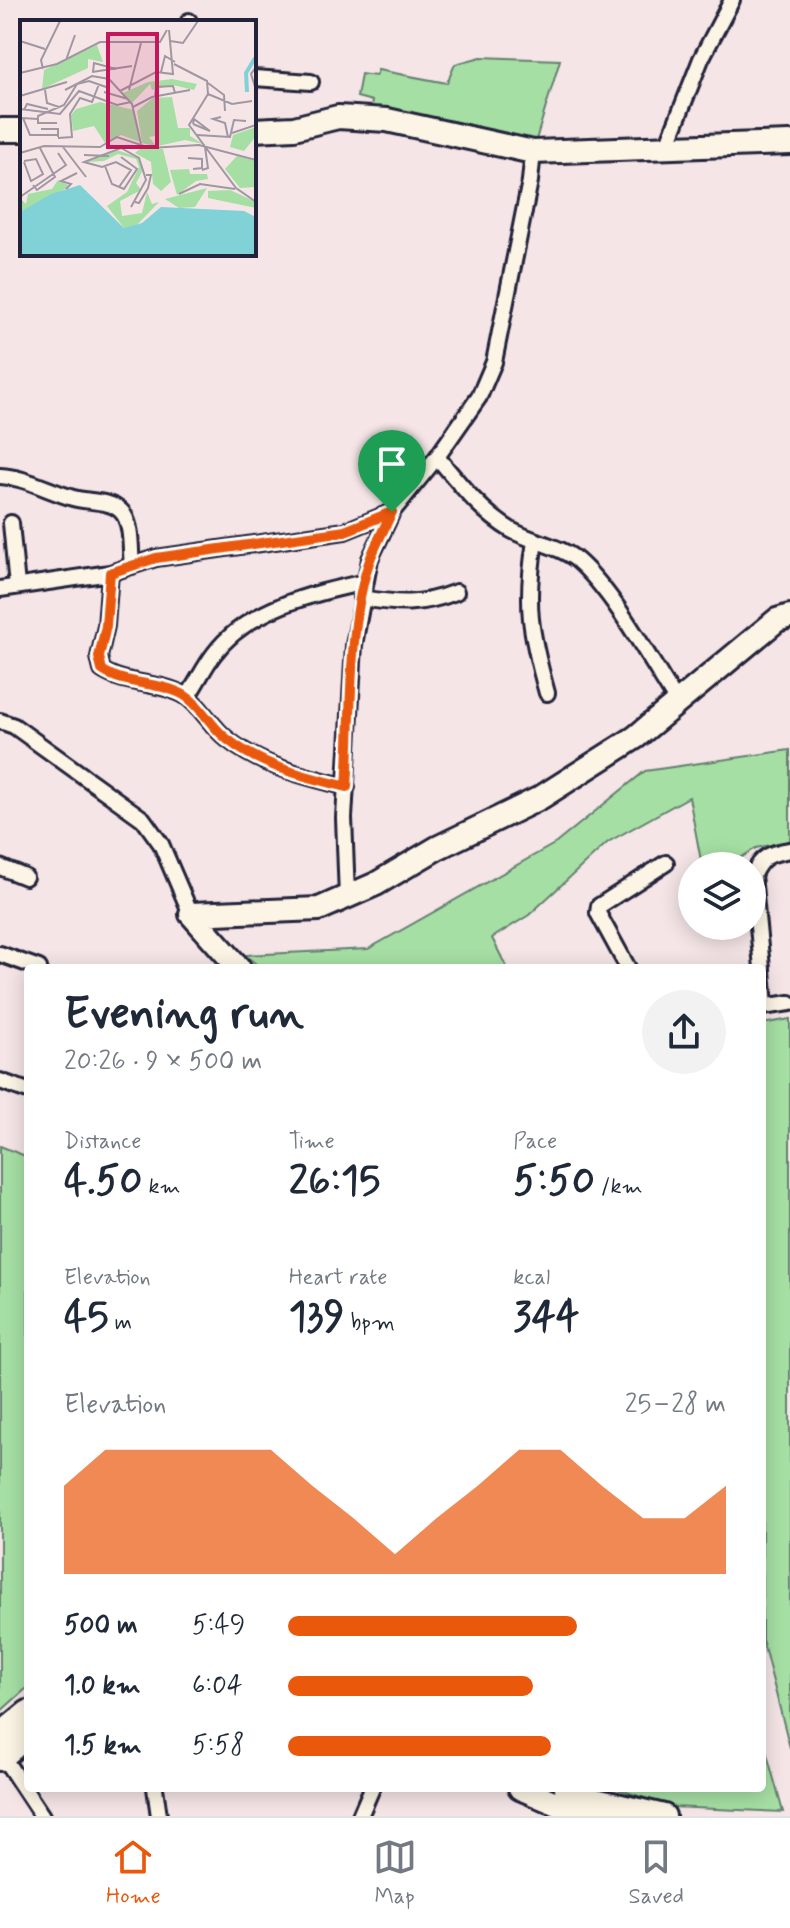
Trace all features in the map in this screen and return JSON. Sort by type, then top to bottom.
[{"type":"street","points":[[666,148],[701,59],[732,0]]},
{"type":"street","points":[[256,78],[311,82]]},
{"type":"street","points":[[256,130],[294,128],[338,117],[387,120],[533,152],[790,143]]},
{"type":"street","points":[[347,897],[344,818],[354,645],[370,559],[392,512],[437,457],[479,397],[494,362],[533,152]]},
{"type":"street","points":[[437,457],[486,513],[513,532],[576,559],[597,581],[677,702]]},
{"type":"street","points":[[0,476],[121,510],[127,521],[132,566]]},
{"type":"street","points":[[0,589],[110,573],[156,558],[345,531],[392,512]]},
{"type":"street","points":[[11,523],[17,586]]},
{"type":"street","points":[[535,541],[528,609],[532,640],[547,693]]},
{"type":"street","points":[[110,573],[106,626],[99,657],[102,670],[111,676],[173,690],[187,697],[227,739],[251,755],[285,771],[347,787]]},
{"type":"street","points":[[187,697],[214,653],[238,630],[268,611],[320,592],[365,582]]},
{"type":"street","points":[[361,598],[413,604],[456,592]]},
{"type":"street","points":[[191,914],[319,909],[376,884],[437,848],[540,798],[636,737],[777,620],[790,616]]},
{"type":"street","points":[[0,721],[14,726],[143,819],[161,844],[191,914],[235,964]]},
{"type":"street","points":[[762,964],[753,875],[758,863],[769,853],[790,850]]},
{"type":"street","points":[[626,964],[598,913],[599,906],[666,863]]},
{"type":"street","points":[[0,867],[25,877]]},
{"type":"street","points":[[0,954],[28,964]]},
{"type":"street","points":[[766,1007],[790,1003]]},
{"type":"street","points":[[0,1081],[24,1090]]},
{"type":"street","points":[[1,1750],[24,1718]]},
{"type":"street","points":[[1,1750],[24,1738]]},
{"type":"street","points":[[1,1750],[24,1787]]},
{"type":"street","points":[[27,1792],[42,1816]]},
{"type":"street","points":[[156,1792],[159,1816]]},
{"type":"street","points":[[360,1816],[370,1792]]},
{"type":"street","points":[[529,1792],[586,1816]]},
{"type":"street","points":[[576,1792],[595,1800],[664,1816]]},
{"type":"green space","points":[[481,57],[560,60],[535,143],[456,122],[371,108],[372,101],[357,97],[361,74],[376,76],[378,70],[447,83],[455,64]]},
{"type":"green space","points":[[790,750],[790,841],[750,852],[699,852],[689,797],[608,842],[529,915],[492,938],[505,964],[256,964],[245,955],[368,949],[556,843],[645,771]]},
{"type":"green space","points":[[790,1019],[790,1748],[766,1655],[766,1023]]},
{"type":"green space","points":[[0,1146],[24,1155],[24,1691],[0,1712]]},
{"type":"green space","points":[[766,1751],[783,1812],[671,1807],[627,1792],[766,1792]]},
{"type":"route","points":[[392,512],[370,559],[361,598],[354,645],[347,787],[285,771],[251,755],[208,722],[187,697],[173,690],[111,676],[102,670],[99,657],[106,626],[110,573],[156,558],[345,531],[392,512]]}]
